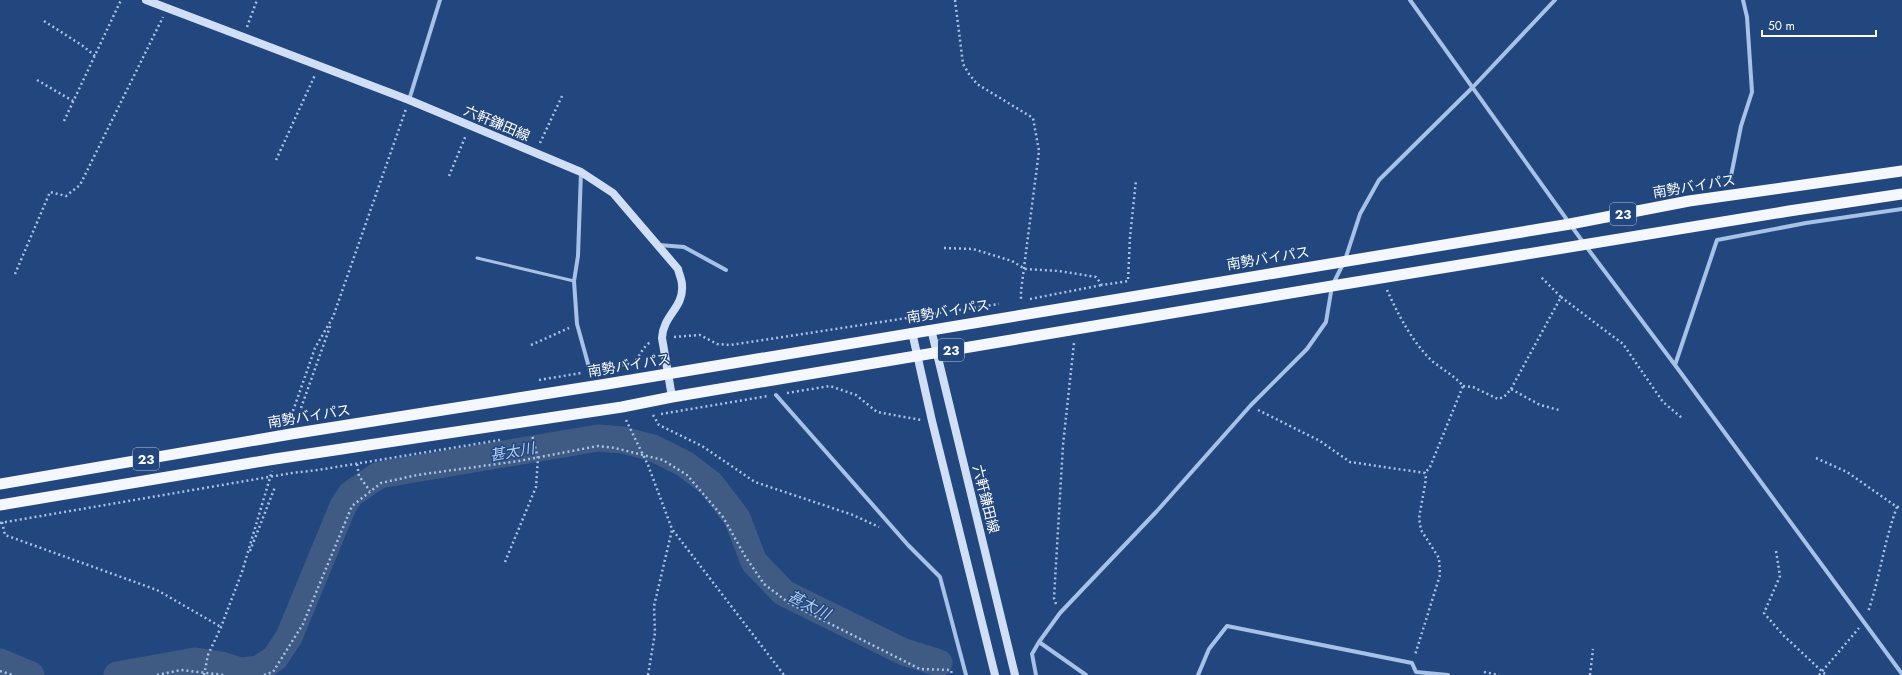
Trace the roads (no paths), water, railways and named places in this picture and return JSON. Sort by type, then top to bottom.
[{"type":"highway","name":"南勢バイパス","points":[[0,484],[291,434],[668,374],[912,332],[1570,224],[1689,201],[1902,171]]},
{"type":"highway","name":"23","points":[[0,506],[275,459],[622,407],[672,397],[1332,286],[1789,211],[1902,194]]},
{"type":"main road","name":"六軒鎌田線","points":[[146,0],[409,100],[580,172],[613,193],[678,269],[682,286],[680,300],[666,319],[662,328],[662,338],[672,397]]},
{"type":"main road","name":"六軒鎌田線","points":[[932,329],[1015,675]]},
{"type":"main road","points":[[912,332],[995,675]]},
{"type":"street","points":[[409,100],[440,0]]},
{"type":"street","points":[[1410,0],[1585,245],[1902,674]]},
{"type":"street","points":[[1036,675],[1032,654],[1038,642],[1060,613],[1157,511],[1252,405],[1307,349],[1326,322],[1332,286],[1346,260],[1360,214],[1379,180],[1473,87],[1556,0]]},
{"type":"street","points":[[1730,181],[1741,126],[1752,92],[1747,17],[1742,0]]},
{"type":"street","points":[[580,172],[578,256],[574,281],[577,324],[590,371]]},
{"type":"street","points":[[1675,365],[1717,240],[1806,223],[1902,209]]},
{"type":"street","points":[[657,245],[684,247],[726,270]]},
{"type":"street","points":[[776,395],[908,545],[940,577],[966,675]]},
{"type":"street","points":[[1198,675],[1209,649],[1227,626],[1412,663],[1416,672],[1448,675]]},
{"type":"street","points":[[1038,642],[1086,675]]},
{"type":"lane","points":[[477,258],[574,281]]},
{"type":"waterway","name":"甚太川","points":[[117,675],[195,661],[222,665],[241,671],[259,669],[275,658],[289,637],[343,506],[351,494],[379,475],[598,438],[623,440],[653,448],[685,464],[711,484],[737,518],[754,562],[784,593],[904,652],[939,663]]},
{"type":"waterway","name":"甚太川","points":[[0,662],[31,675]]},
{"type":"waterway","name":"甚太川","points":[[259,669],[263,675]]}]
